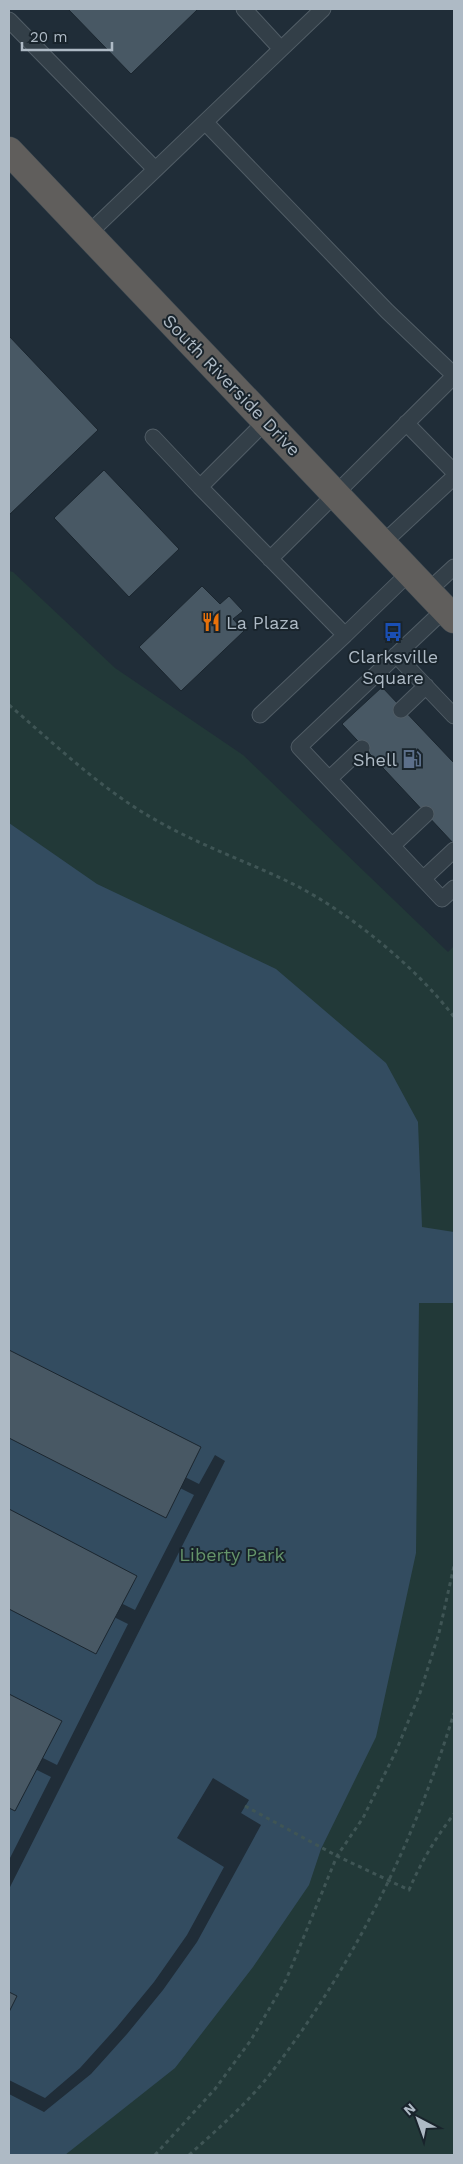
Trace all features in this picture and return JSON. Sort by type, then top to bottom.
[{"type":"highway","name":"South Riverside Drive","points":[[9,151],[442,607]]},
{"type":"lane","points":[[244,9],[281,49]]},
{"type":"lane","points":[[88,234],[323,9]]},
{"type":"lane","points":[[9,20],[155,169]]},
{"type":"lane","points":[[204,122],[387,311],[454,376],[270,558]]},
{"type":"lane","points":[[200,487],[266,421]]},
{"type":"lane","points":[[406,423],[454,472]]},
{"type":"lane","points":[[153,437],[345,635]]},
{"type":"lane","points":[[383,543],[454,477]]},
{"type":"lane","points":[[454,567],[442,607],[396,655],[299,746],[442,899],[454,888]]},
{"type":"lane","points":[[260,715],[410,572]]},
{"type":"lane","points":[[396,655],[454,716]]},
{"type":"lane","points":[[401,710],[426,686]]},
{"type":"lane","points":[[329,779],[362,748]]},
{"type":"lane","points":[[392,846],[426,814]]},
{"type":"lane","points":[[423,879],[454,850]]},
{"type":"path","points":[[9,705],[126,803],[163,824],[297,886],[367,931],[434,991],[454,1017]]},
{"type":"path","points":[[155,2155],[214,2090],[250,2040],[286,1980],[337,1856],[363,1818],[396,1751],[440,1633],[454,1566]]},
{"type":"path","points":[[189,2155],[233,2115],[274,2071],[321,2003],[365,1929],[404,1847],[442,1754],[454,1713]]},
{"type":"path","points":[[245,1806],[337,1856],[410,1890],[419,1867],[433,1843],[454,1814]]},
{"type":"green space","name":"Liberty Park","points":[[9,571],[13,572],[115,668],[243,755],[448,952],[454,946],[454,2155],[9,2155]]},
{"type":"water","name":"Liberty Park","points":[[9,823],[97,884],[276,969],[386,1063],[418,1122],[422,1227],[454,1232],[454,1303],[419,1303],[416,1553],[376,1737],[321,1849],[309,1885],[253,1967],[175,2068],[65,2155],[9,2155]]},
{"type":"pier","points":[[9,1389],[199,1484],[215,1455],[225,1461],[9,1889],[9,1860],[51,1777],[9,1756],[9,1741],[57,1765],[128,1624],[9,1565],[9,1548],[135,1610],[194,1495],[9,1403]]},
{"type":"pier","points":[[213,1778],[249,1800],[241,1813],[261,1825],[197,1942],[163,1990],[91,2074],[44,2112],[9,2094],[9,2080],[45,2098],[80,2068],[154,1982],[187,1935],[224,1867],[177,1838]]},
{"type":"building","points":[[68,9],[198,9],[131,74]]},
{"type":"building","points":[[9,336],[98,430],[9,515]]},
{"type":"building","points":[[104,470],[179,549],[129,597],[54,518]]},
{"type":"building","points":[[202,586],[220,604],[229,596],[243,611],[233,619],[244,631],[181,691],[139,647]]},
{"type":"building","points":[[382,687],[454,763],[454,844],[342,724]]},
{"type":"building","points":[[9,1350],[201,1447],[166,1518],[9,1438]]},
{"type":"building","points":[[9,1509],[137,1576],[96,1654],[9,1609]]},
{"type":"building","points":[[9,1694],[62,1721],[15,1811],[9,1808]]},
{"type":"building","points":[[9,1992],[17,1996],[9,2012]]},
{"type":"place","name":"La Plaza","points":[[211,622]]},
{"type":"place","name":"Clarksville Square","points":[[393,632]]},
{"type":"place","name":"Shell","points":[[412,759]]}]
